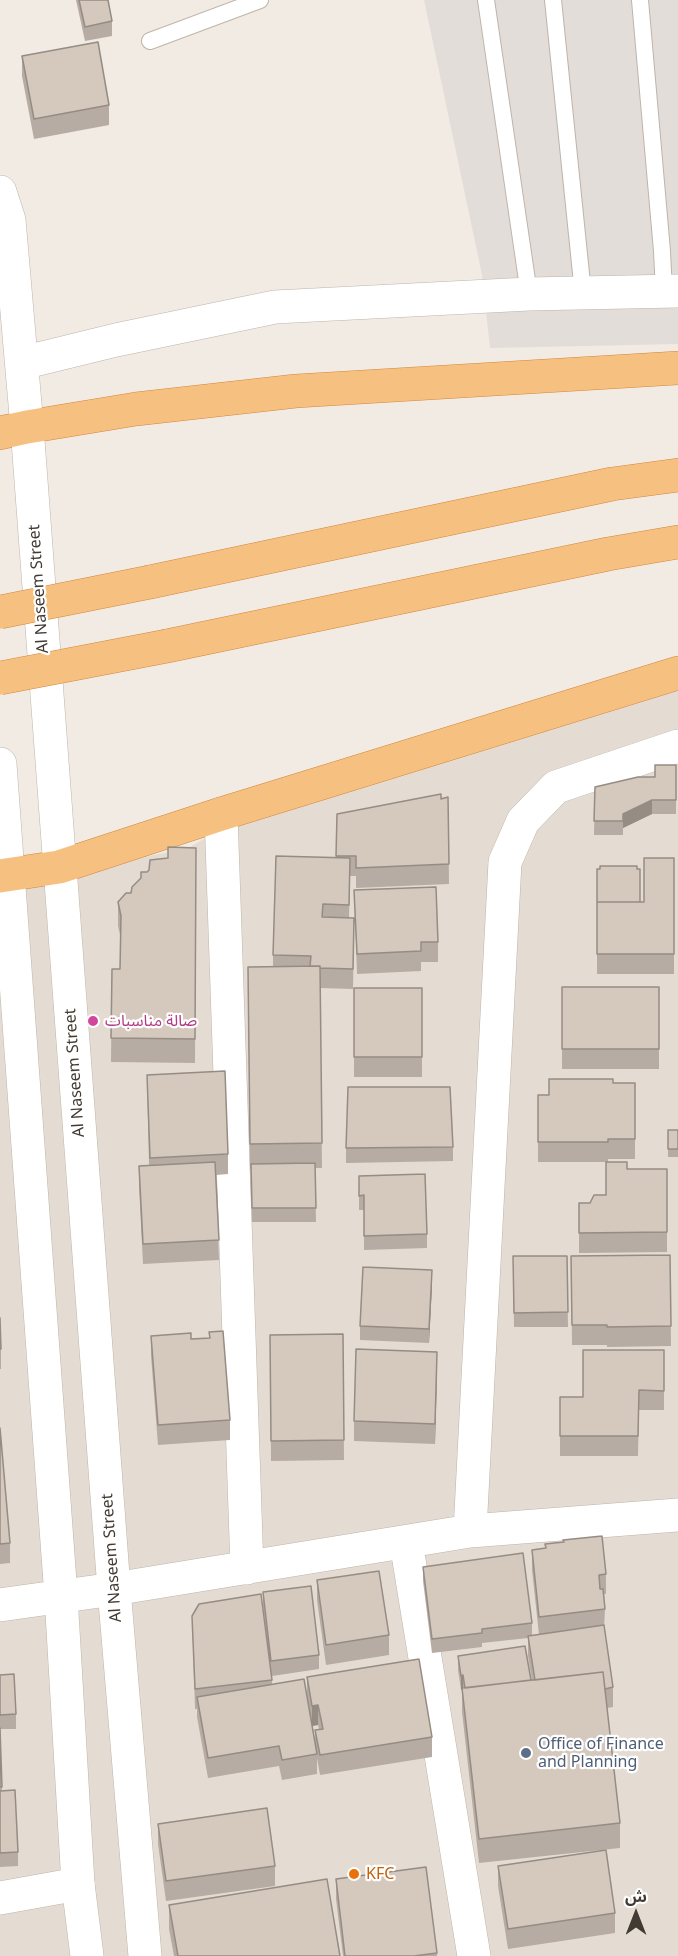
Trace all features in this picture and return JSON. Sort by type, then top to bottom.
[{"type":"highway","points":[[14,430],[136,409],[296,391],[678,368]]},
{"type":"highway","points":[[0,612],[612,484],[678,475]]},
{"type":"highway","points":[[0,678],[167,646],[608,554],[678,542]]},
{"type":"highway","points":[[4,876],[59,867],[221,814],[678,673]]},
{"type":"street","name":"Al Naseem Street","points":[[0,192],[9,220],[22,363],[14,430],[59,867],[114,1589],[145,1956]]},
{"type":"street","points":[[22,363],[116,340],[275,307],[529,294],[671,292]]},
{"type":"street","points":[[470,1531],[505,862],[524,821],[556,787],[678,746]]},
{"type":"street","points":[[0,764],[4,876],[61,1596],[78,1884],[87,1956]]},
{"type":"street","points":[[221,814],[247,1568]]},
{"type":"street","points":[[0,1605],[114,1589],[470,1531],[678,1515]]},
{"type":"street","points":[[406,1542],[474,1956]]},
{"type":"street","points":[[0,1898],[78,1884]]},
{"type":"lane","points":[[150,41],[260,0]]},
{"type":"lane","points":[[486,0],[529,294]]},
{"type":"lane","points":[[553,0],[583,292]]},
{"type":"lane","points":[[640,0],[662,250],[671,292]]},
{"type":"shaded area","points":[[424,0],[678,0],[678,344],[490,348],[482,275]]},
{"type":"shaded area","points":[[678,679],[678,1956],[0,1956],[0,887],[188,848],[293,789]]},
{"type":"building","points":[[79,0],[108,0],[112,21],[85,27]]},
{"type":"building","points":[[98,42],[109,105],[34,119],[22,56]]},
{"type":"building","points":[[655,765],[676,765],[676,800],[652,800],[623,814],[623,821],[594,821],[595,787],[638,777],[655,777]]},
{"type":"building","points":[[441,794],[441,799],[448,797],[449,864],[356,868],[356,856],[336,856],[337,814]]},
{"type":"building","points":[[168,847],[196,848],[195,1039],[111,1038],[112,969],[120,969],[121,916],[118,902],[126,893],[131,893],[132,887],[141,878],[141,872],[149,870],[150,860],[168,858]]},
{"type":"building","points":[[276,856],[350,858],[349,905],[323,904],[322,917],[354,918],[353,969],[310,966],[311,956],[273,955]]},
{"type":"building","points":[[644,858],[674,858],[674,954],[597,954],[597,902],[644,902]]},
{"type":"building","points":[[600,866],[637,866],[637,869],[640,869],[640,902],[597,902],[597,869],[600,869]]},
{"type":"building","points":[[436,887],[438,942],[421,942],[421,951],[357,954],[354,890]]},
{"type":"building","points":[[320,966],[322,1143],[250,1144],[248,967]]},
{"type":"building","points":[[562,987],[659,987],[659,1049],[562,1049]]},
{"type":"building","points":[[354,988],[422,988],[422,1057],[354,1057]]},
{"type":"building","points":[[225,1071],[228,1154],[150,1158],[147,1075]]},
{"type":"building","points":[[549,1079],[613,1079],[613,1083],[635,1083],[635,1139],[608,1139],[608,1142],[538,1142],[538,1095],[549,1095]]},
{"type":"building","points":[[348,1087],[450,1087],[453,1147],[346,1148]]},
{"type":"building","points":[[668,1130],[678,1130],[678,1149],[668,1149]]},
{"type":"building","points":[[215,1162],[219,1240],[143,1244],[139,1166]]},
{"type":"building","points":[[606,1162],[627,1162],[627,1169],[667,1169],[667,1232],[579,1233],[579,1203],[590,1203],[594,1195],[606,1195]]},
{"type":"building","points":[[315,1163],[316,1208],[252,1208],[251,1164]]},
{"type":"building","points":[[425,1174],[427,1234],[364,1236],[364,1195],[359,1196],[359,1176]]},
{"type":"building","points":[[670,1255],[671,1326],[572,1325],[571,1256]]},
{"type":"building","points":[[513,1256],[567,1256],[568,1312],[514,1313]]},
{"type":"building","points":[[363,1267],[432,1270],[429,1329],[360,1326]]},
{"type":"building","points":[[223,1331],[230,1420],[158,1425],[151,1336],[191,1333],[191,1339],[210,1338],[209,1332]]},
{"type":"building","points":[[343,1334],[344,1440],[271,1441],[270,1335]]},
{"type":"building","points":[[356,1349],[437,1352],[435,1424],[354,1421]]},
{"type":"building","points":[[583,1350],[664,1350],[664,1391],[639,1390],[638,1436],[560,1436],[560,1397],[583,1397]]},
{"type":"building","points":[[0,1428],[10,1543],[0,1544]]},
{"type":"building","points":[[602,1536],[606,1574],[599,1575],[605,1609],[539,1617],[532,1550],[546,1548],[545,1544],[564,1542],[563,1540]]},
{"type":"building","points":[[523,1553],[532,1623],[482,1629],[482,1633],[432,1639],[423,1567]]},
{"type":"building","points":[[379,1571],[389,1635],[326,1645],[317,1580]]},
{"type":"building","points":[[311,1586],[319,1655],[271,1661],[263,1592]]},
{"type":"building","points":[[261,1594],[272,1680],[195,1689],[192,1616],[199,1604]]},
{"type":"building","points":[[604,1625],[613,1687],[605,1689],[603,1672],[535,1680],[528,1636]]},
{"type":"building","points":[[525,1646],[531,1680],[465,1688],[458,1656]]},
{"type":"building","points":[[419,1659],[432,1737],[320,1755],[315,1730],[323,1729],[318,1705],[312,1706],[307,1677]]},
{"type":"building","points":[[603,1672],[620,1823],[479,1839],[462,1688]]},
{"type":"building","points":[[14,1674],[16,1714],[0,1715],[0,1675]]},
{"type":"building","points":[[304,1679],[317,1754],[282,1760],[279,1746],[208,1758],[197,1697]]},
{"type":"building","points":[[0,1728],[2,1787],[0,1787]]},
{"type":"building","points":[[15,1790],[18,1852],[0,1853],[0,1791]]},
{"type":"building","points":[[267,1808],[275,1866],[166,1881],[158,1824]]},
{"type":"building","points":[[606,1850],[615,1913],[508,1929],[498,1866]]},
{"type":"building","points":[[426,1867],[437,1953],[414,1956],[345,1956],[336,1879]]},
{"type":"building","points":[[327,1879],[340,1956],[178,1956],[169,1905]]},
{"type":"place","name":"صالة مناسبات","points":[[93,1021]]},
{"type":"place","name":"Office of Finance and Planning","points":[[526,1753]]},
{"type":"place","name":"KFC","points":[[354,1874]]}]
